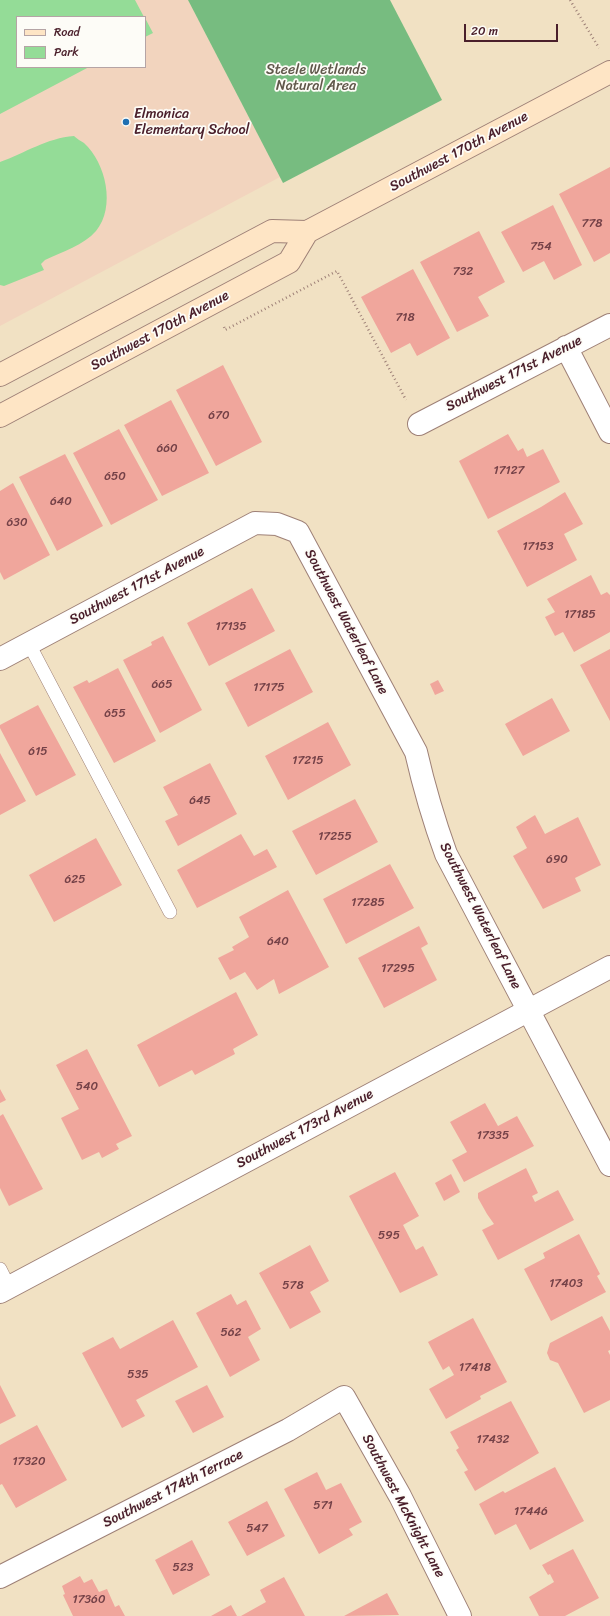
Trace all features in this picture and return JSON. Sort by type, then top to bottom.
[{"type":"main road","name":"Southwest 170th Avenue","points":[[0,376],[272,231],[307,232],[610,72]]},
{"type":"main road","name":"Southwest 170th Avenue","points":[[0,416],[289,262],[307,232]]},
{"type":"street","name":"Southwest 171st Avenue","points":[[419,424],[610,325]]},
{"type":"street","points":[[566,347],[610,432]]},
{"type":"street","name":"Southwest 171st Avenue","points":[[0,659],[255,523],[277,524]]},
{"type":"street","name":"Southwest Waterleaf Lane","points":[[277,524],[298,532],[416,752],[435,825],[446,854],[610,1165]]},
{"type":"street","name":"Southwest 173rd Avenue","points":[[3,1282],[610,967]]},
{"type":"street","name":"Southwest 174th Terrace","points":[[0,1577],[288,1430],[344,1397]]},
{"type":"street","name":"Southwest McKnight Lane","points":[[344,1397],[400,1496],[460,1616]]},
{"type":"lane","points":[[28,644],[170,912]]},
{"type":"path","points":[[570,0],[600,50]]},
{"type":"path","points":[[212,303],[225,330],[338,271],[419,424]]},
{"type":"shaded area","name":"Elmonica Elementary School","points":[[0,0],[188,0],[280,177],[0,326]]},
{"type":"green space","points":[[0,0],[135,0],[143,16],[16,16],[16,68],[87,68],[0,114]]},
{"type":"green space","name":"Steele Wetlands Natural Area","points":[[188,0],[390,0],[442,100],[283,183]]},
{"type":"green space","points":[[146,20],[153,33],[146,36]]},
{"type":"green space","points":[[74,136],[84,143],[92,152],[103,173],[107,198],[106,210],[102,221],[91,236],[72,248],[45,260],[41,264],[44,270],[4,286],[0,285],[0,162],[45,143],[64,137]]},
{"type":"building","points":[[610,167],[610,253],[594,262],[559,194]]},
{"type":"building","points":[[553,205],[582,265],[554,280],[544,261],[523,272],[501,232]]},
{"type":"building","points":[[479,231],[505,282],[478,297],[489,316],[457,332],[420,262]]},
{"type":"building","points":[[413,269],[450,338],[417,356],[410,343],[391,353],[361,297]]},
{"type":"building","points":[[223,365],[262,442],[216,466],[176,390]]},
{"type":"building","points":[[171,400],[209,473],[162,496],[124,425]]},
{"type":"building","points":[[119,429],[158,500],[111,525],[73,453]]},
{"type":"building","points":[[508,434],[518,451],[523,448],[527,457],[543,449],[560,482],[488,519],[459,461]]},
{"type":"building","points":[[65,454],[103,526],[57,551],[19,477]]},
{"type":"building","points":[[13,483],[50,555],[4,580],[0,572],[0,491]]},
{"type":"building","points":[[565,492],[583,524],[564,534],[577,560],[527,587],[497,531]]},
{"type":"building","points":[[591,575],[601,595],[607,592],[610,595],[610,632],[574,652],[563,632],[555,636],[545,617],[555,612],[547,599]]},
{"type":"building","points":[[252,588],[275,631],[209,666],[187,623]]},
{"type":"building","points":[[163,636],[202,710],[160,733],[123,660],[152,645],[151,642]]},
{"type":"building","points":[[290,649],[313,692],[248,727],[225,683]]},
{"type":"building","points":[[610,649],[610,721],[580,665]]},
{"type":"building","points":[[118,668],[156,741],[114,763],[73,687],[87,680],[89,683]]},
{"type":"building","points":[[438,680],[444,691],[435,695],[430,684]]},
{"type":"building","points":[[552,698],[570,731],[523,756],[505,724]]},
{"type":"building","points":[[38,705],[76,775],[36,796],[0,728],[0,725]]},
{"type":"building","points":[[328,722],[351,765],[288,800],[265,756]]},
{"type":"building","points":[[0,753],[26,801],[0,815]]},
{"type":"building","points":[[210,763],[237,814],[178,846],[165,821],[178,815],[163,787]]},
{"type":"building","points":[[355,799],[378,842],[316,875],[292,831]]},
{"type":"building","points":[[535,815],[545,834],[578,817],[601,865],[575,878],[581,891],[543,909],[513,856],[527,848],[516,827]]},
{"type":"building","points":[[241,834],[254,856],[267,849],[277,867],[197,908],[177,870]]},
{"type":"building","points":[[96,838],[122,885],[54,922],[29,875]]},
{"type":"building","points":[[390,864],[414,908],[346,944],[323,899]]},
{"type":"building","points":[[288,890],[329,967],[279,994],[274,979],[257,990],[245,972],[230,980],[218,958],[234,950],[232,947],[249,937],[239,917]]},
{"type":"building","points":[[419,926],[428,944],[421,948],[437,980],[384,1008],[358,958]]},
{"type":"building","points":[[236,992],[258,1035],[233,1049],[235,1054],[195,1075],[192,1070],[159,1087],[137,1045]]},
{"type":"building","points":[[87,1049],[132,1136],[116,1144],[119,1149],[102,1158],[99,1152],[82,1160],[61,1118],[79,1109],[56,1065]]},
{"type":"building","points":[[0,1089],[6,1100],[0,1103]]},
{"type":"building","points":[[485,1103],[498,1126],[517,1116],[534,1146],[464,1182],[452,1160],[467,1152],[450,1122]]},
{"type":"building","points":[[3,1114],[43,1189],[9,1206],[0,1188],[0,1116]]},
{"type":"building","points":[[526,1168],[538,1193],[532,1196],[535,1202],[558,1190],[574,1220],[498,1260],[482,1230],[494,1224],[478,1198],[478,1193]]},
{"type":"building","points":[[395,1172],[419,1216],[403,1225],[416,1250],[423,1246],[438,1275],[400,1293],[349,1196]]},
{"type":"building","points":[[451,1174],[460,1192],[444,1201],[435,1183]]},
{"type":"building","points":[[579,1234],[600,1274],[597,1276],[606,1292],[551,1321],[524,1269],[545,1258],[543,1253]]},
{"type":"building","points":[[310,1245],[329,1281],[310,1292],[321,1312],[290,1329],[259,1273]]},
{"type":"building","points":[[231,1294],[237,1305],[246,1300],[261,1329],[248,1337],[260,1360],[230,1377],[196,1313]]},
{"type":"building","points":[[602,1316],[610,1331],[610,1350],[608,1351],[610,1355],[610,1400],[584,1413],[558,1363],[550,1360],[547,1353],[550,1343]]},
{"type":"building","points":[[473,1318],[507,1382],[480,1396],[481,1399],[446,1419],[429,1389],[454,1375],[449,1366],[443,1370],[428,1342]]},
{"type":"building","points":[[173,1320],[198,1367],[136,1400],[145,1416],[122,1428],[82,1353],[113,1337],[120,1349]]},
{"type":"building","points":[[0,1385],[16,1416],[0,1424]]},
{"type":"building","points":[[207,1385],[224,1417],[193,1433],[175,1401]]},
{"type":"building","points":[[511,1401],[539,1453],[475,1491],[464,1472],[468,1470],[456,1450],[459,1448],[450,1432]]},
{"type":"building","points":[[37,1425],[67,1480],[16,1508],[2,1484],[0,1485],[0,1445]]},
{"type":"building","points":[[555,1467],[584,1521],[530,1550],[516,1524],[495,1535],[479,1504],[503,1491],[505,1493]]},
{"type":"building","points":[[317,1472],[326,1490],[341,1483],[362,1522],[349,1529],[353,1535],[319,1554],[284,1489]]},
{"type":"building","points":[[267,1501],[285,1536],[247,1556],[228,1522]]},
{"type":"building","points":[[192,1540],[210,1575],[173,1595],[155,1560]]},
{"type":"building","points":[[573,1549],[599,1598],[565,1616],[539,1616],[529,1597],[554,1582],[550,1574],[548,1575],[542,1565]]},
{"type":"building","points":[[80,1576],[84,1583],[92,1579],[99,1592],[107,1589],[115,1607],[119,1605],[125,1616],[73,1616],[63,1595],[65,1594],[62,1586]]},
{"type":"building","points":[[284,1577],[305,1616],[241,1616],[266,1602],[260,1590]]},
{"type":"building","points":[[387,1593],[399,1615],[344,1616]]},
{"type":"building","points":[[231,1605],[237,1616],[211,1616]]},
{"type":"place","name":"Elmonica Elementary School","points":[[126,122]]}]
